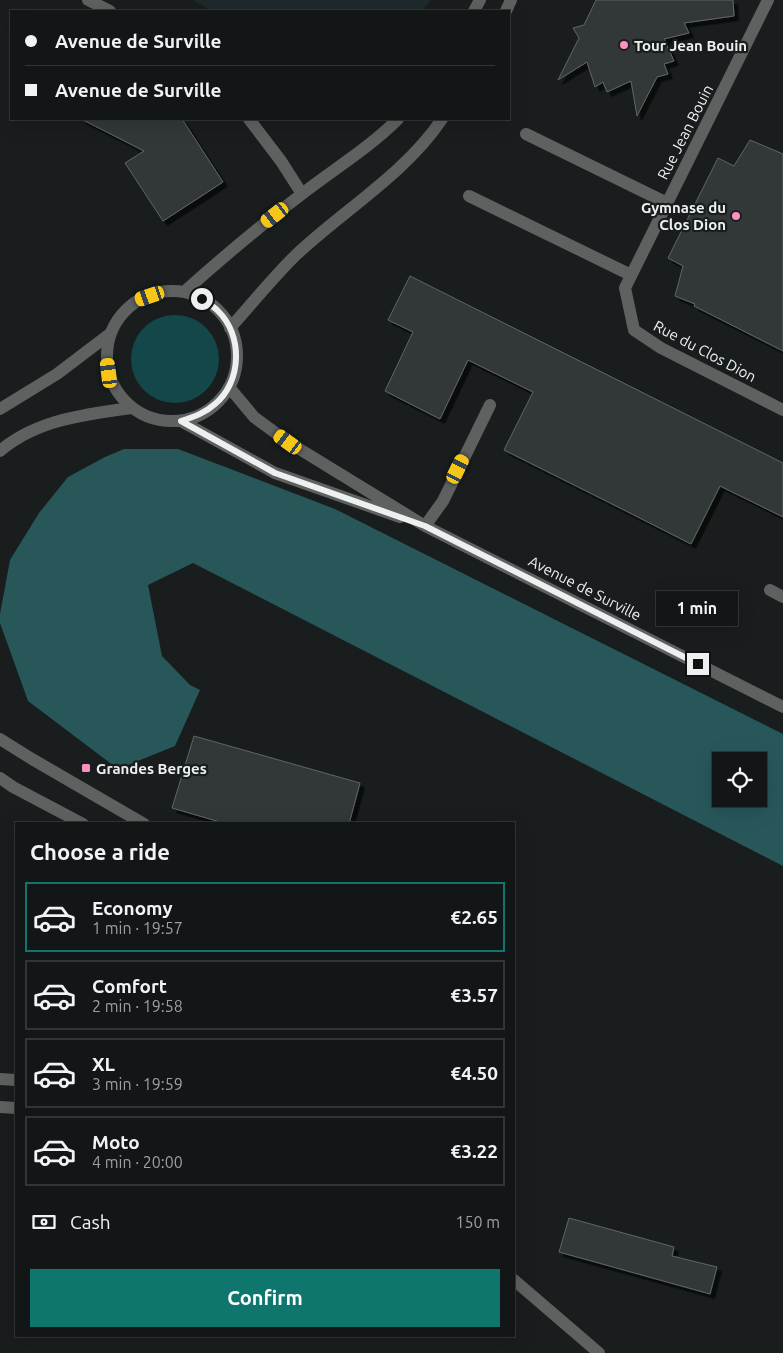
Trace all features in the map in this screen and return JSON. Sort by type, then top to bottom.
[{"type":"street","points":[[88,0],[108,10]]},
{"type":"street","name":"Rue Jean Bouin","points":[[628,306],[625,288],[768,0]]},
{"type":"street","points":[[250,120],[281,161],[302,194]]},
{"type":"street","points":[[184,292],[241,242],[302,194],[378,139],[397,120]]},
{"type":"street","points":[[230,328],[296,255],[403,164],[441,120]]},
{"type":"street","points":[[526,134],[667,203]]},
{"type":"street","points":[[469,196],[631,275]]},
{"type":"street","name":"Avenue de Surville","points":[[161,292],[184,292],[202,299],[219,311],[230,328],[236,348],[236,368],[229,387],[217,403],[200,415],[181,421],[163,421],[131,408],[117,392],[109,373],[106,353],[111,333],[122,314],[140,299],[161,292]]},
{"type":"street","name":"Rue du Clos Dion","points":[[628,306],[634,330],[641,335],[661,348],[783,410]]},
{"type":"street","name":"Avenue de Surville","points":[[0,409],[57,374],[111,333]]},
{"type":"street","name":"Avenue de Surville","points":[[229,387],[254,417],[288,442],[425,526],[783,707]]},
{"type":"street","points":[[425,526],[443,501],[490,405]]},
{"type":"street","points":[[0,451],[10,442],[40,428],[81,414],[131,408]]},
{"type":"street","name":"Avenue de Surville","points":[[181,421],[275,473],[425,526]]},
{"type":"street","points":[[770,590],[783,597]]},
{"type":"street","points":[[2,745],[140,822]]},
{"type":"street","points":[[0,778],[13,787],[79,822]]},
{"type":"street","points":[[0,1079],[15,1080]]},
{"type":"street","points":[[0,1107],[15,1108]]},
{"type":"street","points":[[515,1281],[598,1353]]},
{"type":"shaded area","points":[[193,0],[431,0],[423,10],[210,10]]},
{"type":"shaded area","points":[[175,315],[192,319],[206,328],[215,342],[219,359],[215,376],[206,390],[192,399],[175,403],[158,399],[144,390],[135,376],[131,359],[135,342],[144,328],[158,319]]},
{"type":"shaded area","points":[[124,449],[178,449],[335,509],[783,734],[783,866],[193,563],[148,585],[162,656],[190,685],[200,690],[175,746],[118,769],[28,701],[0,623],[10,560],[39,513],[68,477]]},
{"type":"building","name":"Tour Jean Bouin","points":[[596,0],[733,0],[734,16],[684,23],[689,33],[664,39],[674,61],[664,64],[668,74],[657,77],[637,116],[631,81],[607,92],[603,82],[595,87],[587,62],[558,80],[579,38],[573,28],[584,25]]},
{"type":"building","points":[[83,120],[183,120],[223,182],[163,221],[125,163],[144,151]]},
{"type":"building","name":"Gymnase du Clos Dion","points":[[750,140],[783,154],[783,351],[694,306],[695,304],[675,296],[683,266],[668,258],[718,158],[734,166]]},
{"type":"building","points":[[410,276],[783,463],[783,517],[720,486],[691,544],[504,450],[533,392],[468,360],[440,419],[385,391],[413,332],[388,320]]},
{"type":"building","points":[[194,736],[360,783],[350,822],[220,822],[172,808]]},
{"type":"building","points":[[569,1218],[674,1247],[672,1256],[717,1267],[710,1294],[559,1252]]},
{"type":"place","name":"Tour Jean Bouin","points":[[624,45]]},
{"type":"place","name":"Gymnase du Clos Dion","points":[[736,216]]},
{"type":"place","name":"Grandes Berges","points":[[86,768]]},
{"type":"route","points":[[202,299],[219,311],[230,328],[236,348],[236,368],[229,387],[217,403],[200,415],[181,421],[275,473],[425,526],[698,664]]}]
